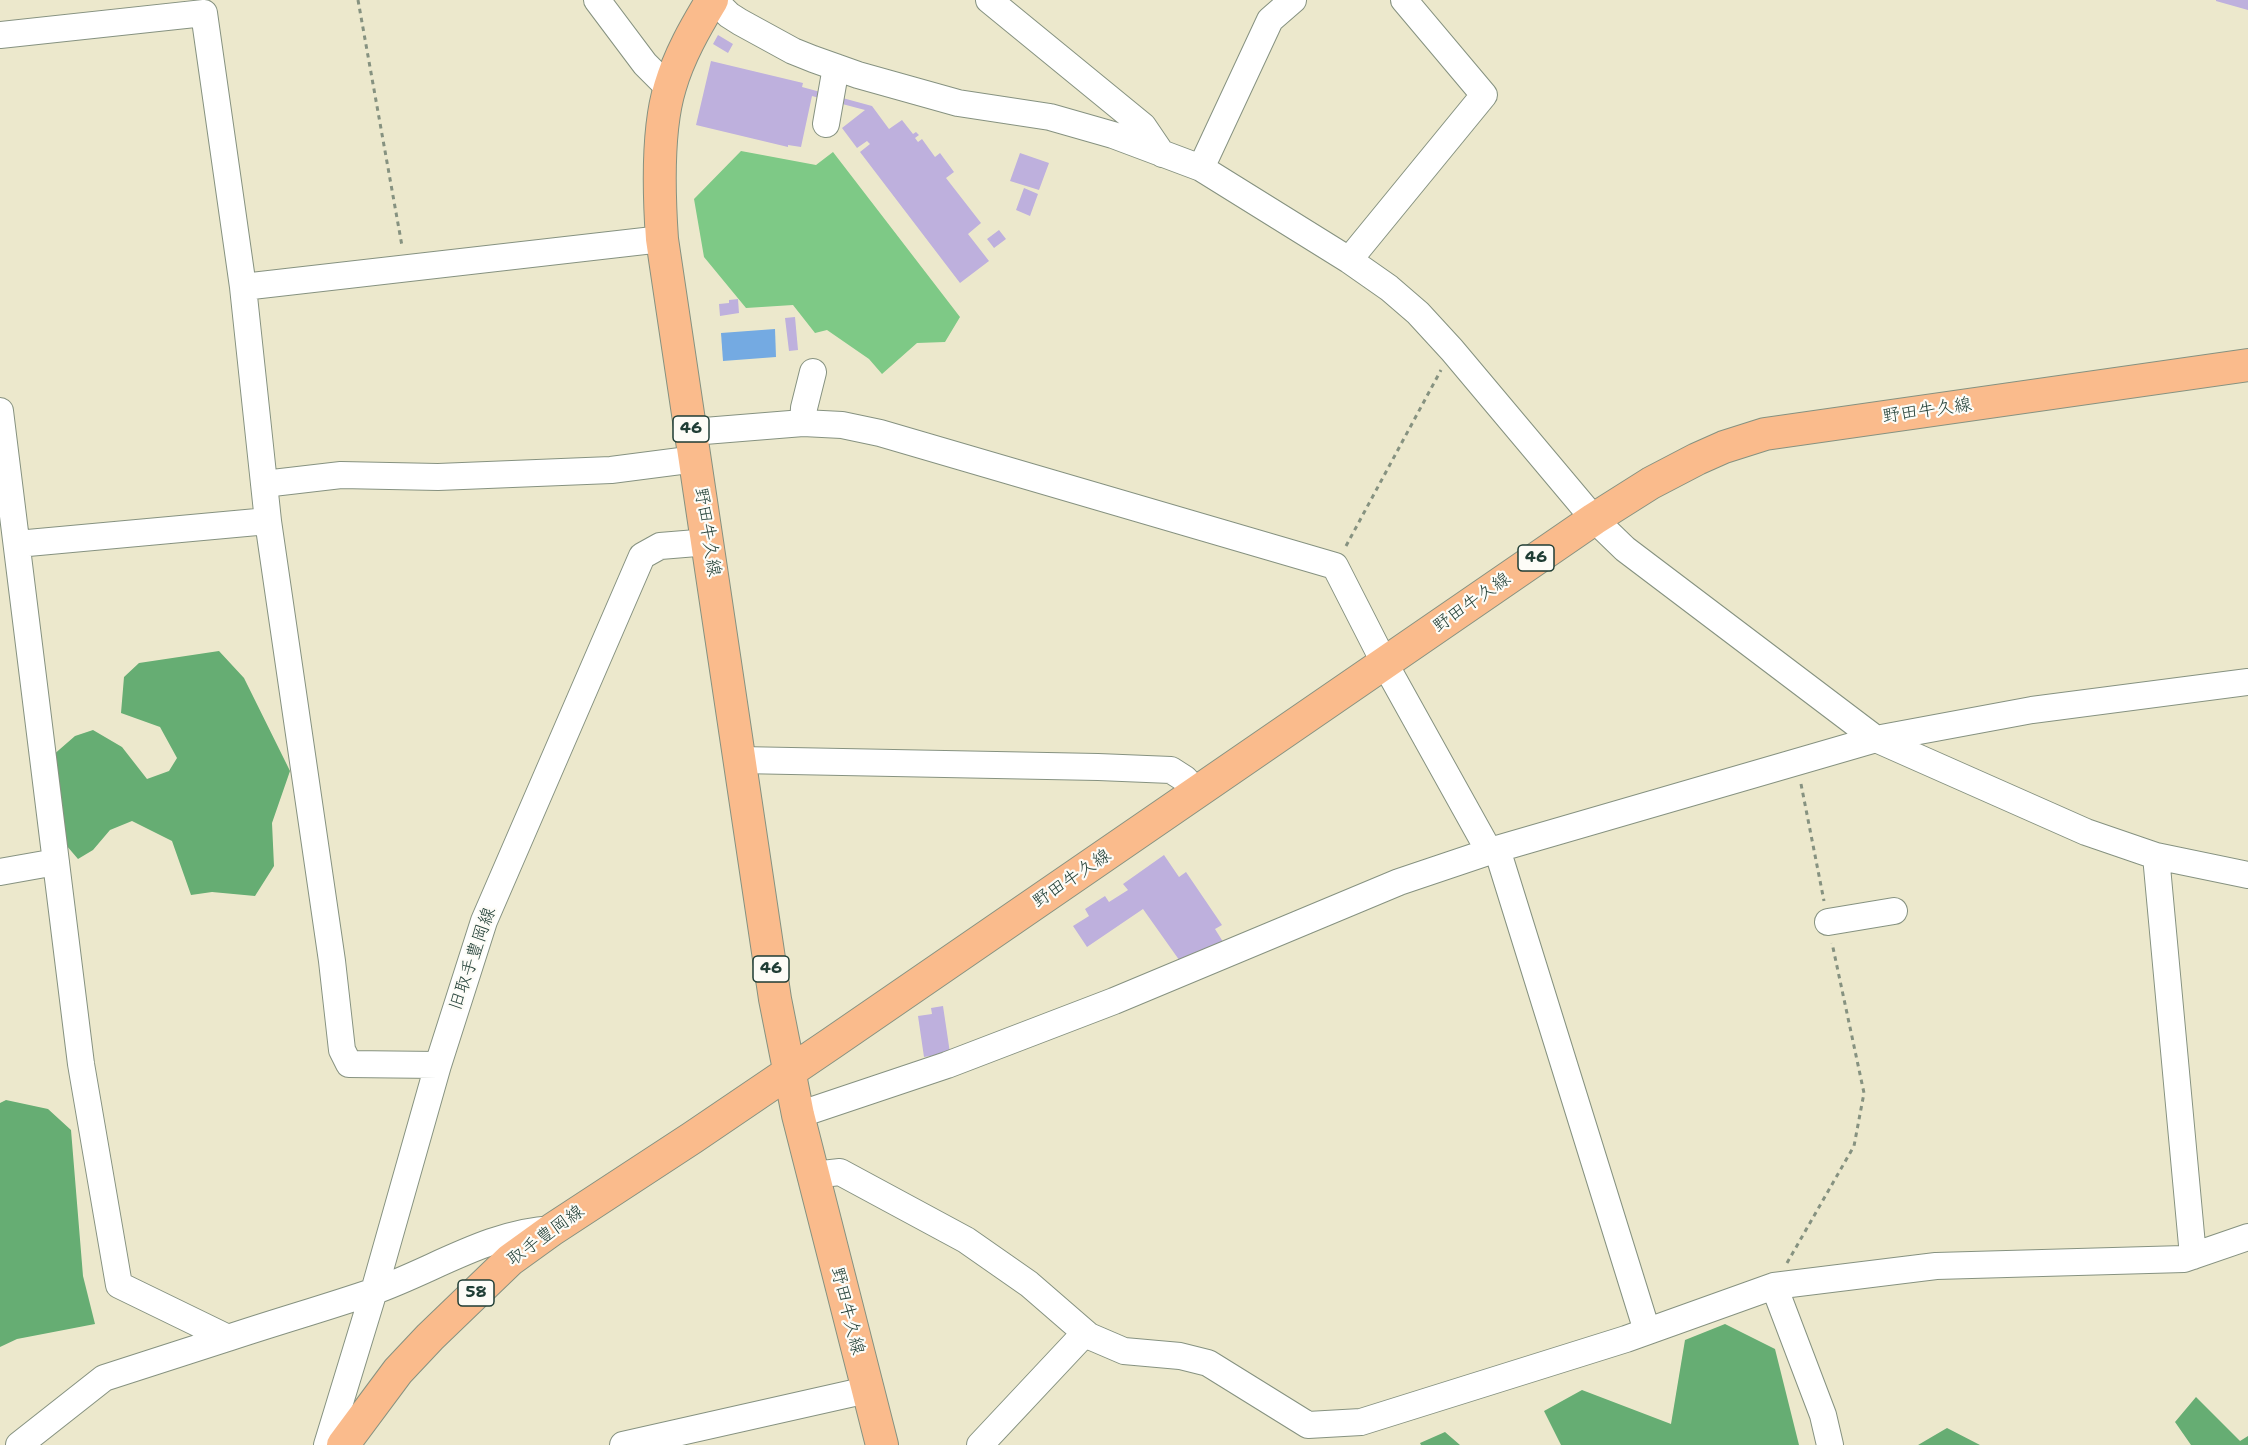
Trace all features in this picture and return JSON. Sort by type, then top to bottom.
[{"type":"main road","name":"野田牛久線","points":[[713,0],[692,34],[669,88],[663,128],[660,178],[663,239],[775,999],[798,1115],[882,1445]]},
{"type":"main road","name":"野田牛久線","points":[[789,1071],[1594,519],[1651,483],[1696,459],[1765,434],[2248,365]]},
{"type":"main road","name":"取手豊岡線","points":[[344,1445],[398,1371],[510,1260],[789,1071]]},
{"type":"street","points":[[597,0],[645,64],[669,88]]},
{"type":"street","points":[[713,0],[729,15],[793,51],[836,67],[958,103],[1050,117],[1113,135],[1201,168],[1349,260],[1389,288],[1418,313],[1452,350],[1594,519],[1625,549],[1876,739],[2086,832],[2156,856],[2248,875]]},
{"type":"street","points":[[989,0],[1143,126],[1162,154]]},
{"type":"street","points":[[1201,168],[1270,20],[1293,0]]},
{"type":"street","points":[[1349,260],[1484,95],[1404,0]]},
{"type":"street","points":[[0,35],[203,7],[243,286],[268,521],[332,961],[342,1050],[349,1064],[438,1065]]},
{"type":"street","points":[[826,124],[836,67]]},
{"type":"street","points":[[243,286],[663,239]]},
{"type":"street","points":[[803,423],[804,408],[813,372]]},
{"type":"street","points":[[0,411],[4,480],[17,544],[81,1064],[119,1285],[228,1338]]},
{"type":"street","points":[[264,484],[341,475],[438,477],[611,470],[694,446],[803,423],[843,425],[880,433],[1335,566],[1385,664],[1493,850],[1647,1331]]},
{"type":"street","points":[[17,544],[268,521]]},
{"type":"street","name":"旧取手豊岡線","points":[[327,1445],[374,1292],[438,1065],[484,921],[642,556],[660,546],[709,542]]},
{"type":"street","points":[[798,1115],[947,1065],[1114,1001],[1399,882],[1493,850],[1876,739],[2032,711],[2248,682]]},
{"type":"street","points":[[740,760],[1171,770],[1185,779],[1197,793]]},
{"type":"street","points":[[2156,856],[2193,1256]]},
{"type":"street","points":[[0,872],[56,862]]},
{"type":"street","points":[[1828,922],[1894,911]]},
{"type":"street","points":[[813,1175],[840,1172],[966,1240],[1029,1284],[1085,1333],[1124,1351],[1180,1356],[1208,1363],[1308,1425],[1361,1422],[1647,1331],[1774,1286],[1936,1266],[2184,1259],[2248,1237]]},
{"type":"street","points":[[19,1445],[104,1378],[374,1292],[490,1243],[529,1230],[553,1229]]},
{"type":"street","points":[[1774,1286],[1823,1415],[1830,1445]]},
{"type":"street","points":[[980,1445],[1085,1333]]},
{"type":"street","points":[[623,1445],[867,1390]]},
{"type":"path","points":[[358,0],[405,268]]},
{"type":"path","points":[[1335,566],[1452,350]]},
{"type":"path","points":[[1774,1286],[1854,1146],[1864,1093],[1797,762]]},
{"type":"green space","points":[[741,151],[816,165],[833,152],[960,317],[945,342],[917,343],[882,374],[869,359],[827,330],[815,333],[793,305],[746,308],[704,257],[694,199]]},
{"type":"green space","points":[[219,651],[244,678],[290,771],[272,823],[274,866],[255,896],[212,892],[191,895],[172,841],[132,821],[110,830],[93,850],[78,859],[66,845],[52,756],[75,736],[93,730],[122,747],[147,779],[169,771],[177,758],[160,727],[121,713],[124,677],[139,663]]},
{"type":"green space","points":[[6,1100],[48,1109],[71,1130],[83,1276],[95,1324],[17,1339],[0,1347],[0,1103]]},
{"type":"green space","points":[[1725,1324],[1775,1349],[1799,1445],[1561,1445],[1544,1411],[1582,1390],[1671,1424],[1685,1340]]},
{"type":"green space","points":[[2196,1397],[2240,1441],[2248,1436],[2248,1445],[2191,1445],[2175,1422]]},
{"type":"green space","points":[[1947,1428],[1980,1445],[1918,1445]]},
{"type":"green space","points":[[1445,1432],[1460,1445],[1421,1445],[1420,1443]]},
{"type":"water","points":[[775,329],[776,357],[723,361],[721,333]]},
{"type":"building","points":[[2216,0],[2248,0],[2248,10],[2216,1]]},
{"type":"building","points":[[718,35],[733,44],[728,53],[713,44]]},
{"type":"building","points":[[711,61],[803,83],[802,87],[872,106],[889,129],[902,120],[913,134],[916,132],[919,135],[915,138],[918,142],[922,139],[935,157],[940,153],[954,172],[946,178],[981,223],[968,234],[989,261],[960,283],[860,152],[870,144],[867,141],[857,148],[842,128],[865,110],[812,96],[801,147],[788,145],[788,147],[696,125]]},
{"type":"building","points":[[1020,153],[1049,163],[1039,190],[1010,181]]},
{"type":"building","points":[[1024,188],[1038,194],[1030,216],[1016,210]]},
{"type":"building","points":[[999,230],[1006,239],[994,248],[987,239]]},
{"type":"building","points":[[738,299],[739,313],[720,316],[719,304]]},
{"type":"building","points":[[795,317],[798,350],[789,351],[785,318]]},
{"type":"building","points":[[1164,855],[1179,877],[1186,872],[1222,925],[1215,929],[1225,945],[1182,964],[1143,909],[1087,947],[1073,926],[1089,916],[1085,909],[1105,896],[1109,902],[1128,890],[1123,884]]},
{"type":"building","points":[[943,1006],[950,1053],[924,1057],[918,1016],[932,1014],[931,1008]]}]
